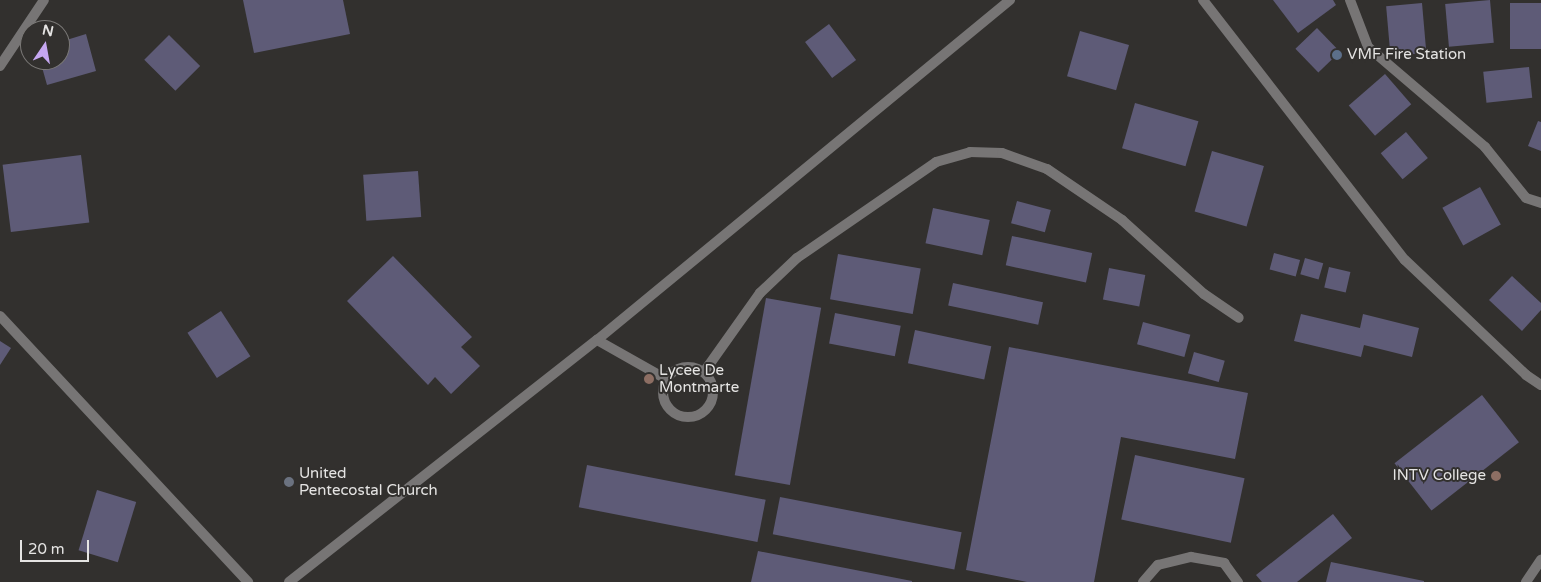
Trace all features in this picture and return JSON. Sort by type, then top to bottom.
[{"type":"street","points":[[0,66],[44,0]]},
{"type":"street","points":[[289,582],[597,340],[1010,0]]},
{"type":"street","points":[[1203,0],[1405,260],[1526,376],[1541,385]]},
{"type":"street","points":[[1350,0],[1368,47],[1485,147],[1526,198],[1541,203]]},
{"type":"street","points":[[704,372],[760,293],[797,258],[936,162],[970,152],[1002,153],[1047,169],[1122,220],[1204,294],[1239,318]]},
{"type":"street","points":[[0,316],[248,582]]},
{"type":"street","points":[[597,340],[666,379]]},
{"type":"street","points":[[679,368],[704,372],[710,379],[713,396],[710,405],[696,416],[671,411],[662,395],[666,379],[679,368]]},
{"type":"street","points":[[1143,582],[1158,565],[1191,558],[1224,563],[1238,582]]},
{"type":"street","points":[[1526,582],[1541,560]]},
{"type":"building","points":[[243,0],[343,0],[350,34],[254,53]]},
{"type":"building","points":[[1273,0],[1333,0],[1336,5],[1298,33]]},
{"type":"building","points":[[1490,0],[1494,43],[1449,47],[1445,4]]},
{"type":"building","points":[[1422,3],[1426,53],[1390,56],[1386,6]]},
{"type":"building","points":[[1510,3],[1541,3],[1541,49],[1510,49]]},
{"type":"building","points":[[829,24],[856,60],[832,78],[805,42]]},
{"type":"building","points":[[1317,28],[1340,52],[1318,73],[1295,49]]},
{"type":"building","points":[[1080,31],[1129,45],[1116,90],[1067,76]]},
{"type":"building","points":[[86,34],[96,71],[47,85],[43,70],[70,70],[70,39]]},
{"type":"building","points":[[169,35],[200,66],[175,91],[144,60]]},
{"type":"building","points":[[1529,67],[1532,98],[1486,103],[1483,72]]},
{"type":"building","points":[[1385,74],[1411,104],[1375,136],[1349,105]]},
{"type":"building","points":[[1135,103],[1198,121],[1185,166],[1122,148]]},
{"type":"building","points":[[1538,121],[1541,122],[1541,151],[1528,146]]},
{"type":"building","points":[[1406,132],[1428,158],[1403,179],[1381,153]]},
{"type":"building","points":[[1212,151],[1264,166],[1247,226],[1195,212]]},
{"type":"building","points":[[81,155],[89,222],[11,232],[3,165]]},
{"type":"building","points":[[418,171],[421,217],[366,221],[363,175]]},
{"type":"building","points":[[1480,187],[1501,225],[1463,245],[1442,208]]},
{"type":"building","points":[[1017,201],[1051,210],[1045,232],[1011,223]]},
{"type":"building","points":[[933,208],[990,220],[982,255],[926,243]]},
{"type":"building","points":[[1012,236],[1092,253],[1086,282],[1006,265]]},
{"type":"building","points":[[1274,253],[1300,260],[1296,276],[1270,269]]},
{"type":"building","points":[[838,254],[921,269],[913,314],[830,299]]},
{"type":"building","points":[[393,256],[472,337],[461,347],[480,366],[451,394],[435,377],[428,385],[347,301]]},
{"type":"building","points":[[1305,258],[1323,263],[1319,280],[1300,274]]},
{"type":"building","points":[[1329,267],[1350,272],[1346,292],[1324,287]]},
{"type":"building","points":[[1109,268],[1145,275],[1139,306],[1103,299]]},
{"type":"building","points":[[1512,276],[1541,303],[1541,310],[1522,331],[1489,300]]},
{"type":"building","points":[[953,283],[1043,302],[1038,325],[948,305]]},
{"type":"building","points":[[766,298],[821,308],[790,485],[735,475]]},
{"type":"building","points":[[221,311],[250,356],[217,378],[187,333]]},
{"type":"building","points":[[835,313],[901,326],[895,356],[829,343]]},
{"type":"building","points":[[1301,314],[1360,328],[1363,314],[1419,328],[1412,357],[1364,345],[1361,357],[1294,341]]},
{"type":"building","points":[[1143,322],[1190,335],[1184,357],[1137,344]]},
{"type":"building","points":[[915,330],[991,346],[984,379],[908,363]]},
{"type":"building","points":[[0,341],[11,348],[0,365]]},
{"type":"building","points":[[1009,347],[1248,393],[1235,459],[1121,437],[1094,582],[1027,582],[966,570]]},
{"type":"building","points":[[1194,352],[1225,361],[1219,382],[1188,373]]},
{"type":"building","points":[[1482,395],[1519,442],[1431,511],[1395,463]]},
{"type":"building","points":[[1135,455],[1245,478],[1231,543],[1121,520]]},
{"type":"building","points":[[587,465],[766,500],[757,542],[579,507]]},
{"type":"building","points":[[97,490],[136,502],[118,562],[79,550]]},
{"type":"building","points":[[780,497],[962,532],[954,570],[773,534]]},
{"type":"building","points":[[1333,514],[1352,538],[1297,582],[1262,582],[1256,575]]},
{"type":"building","points":[[758,551],[912,581],[912,582],[751,582]]},
{"type":"building","points":[[1331,562],[1424,581],[1424,582],[1326,582]]},
{"type":"place","name":"VMF Fire Station","points":[[1337,55]]},
{"type":"place","name":"Lycee De Montmarte","points":[[649,379]]},
{"type":"place","name":"INTV College","points":[[1496,476]]},
{"type":"place","name":"United Pentecostal Church","points":[[289,482]]}]
